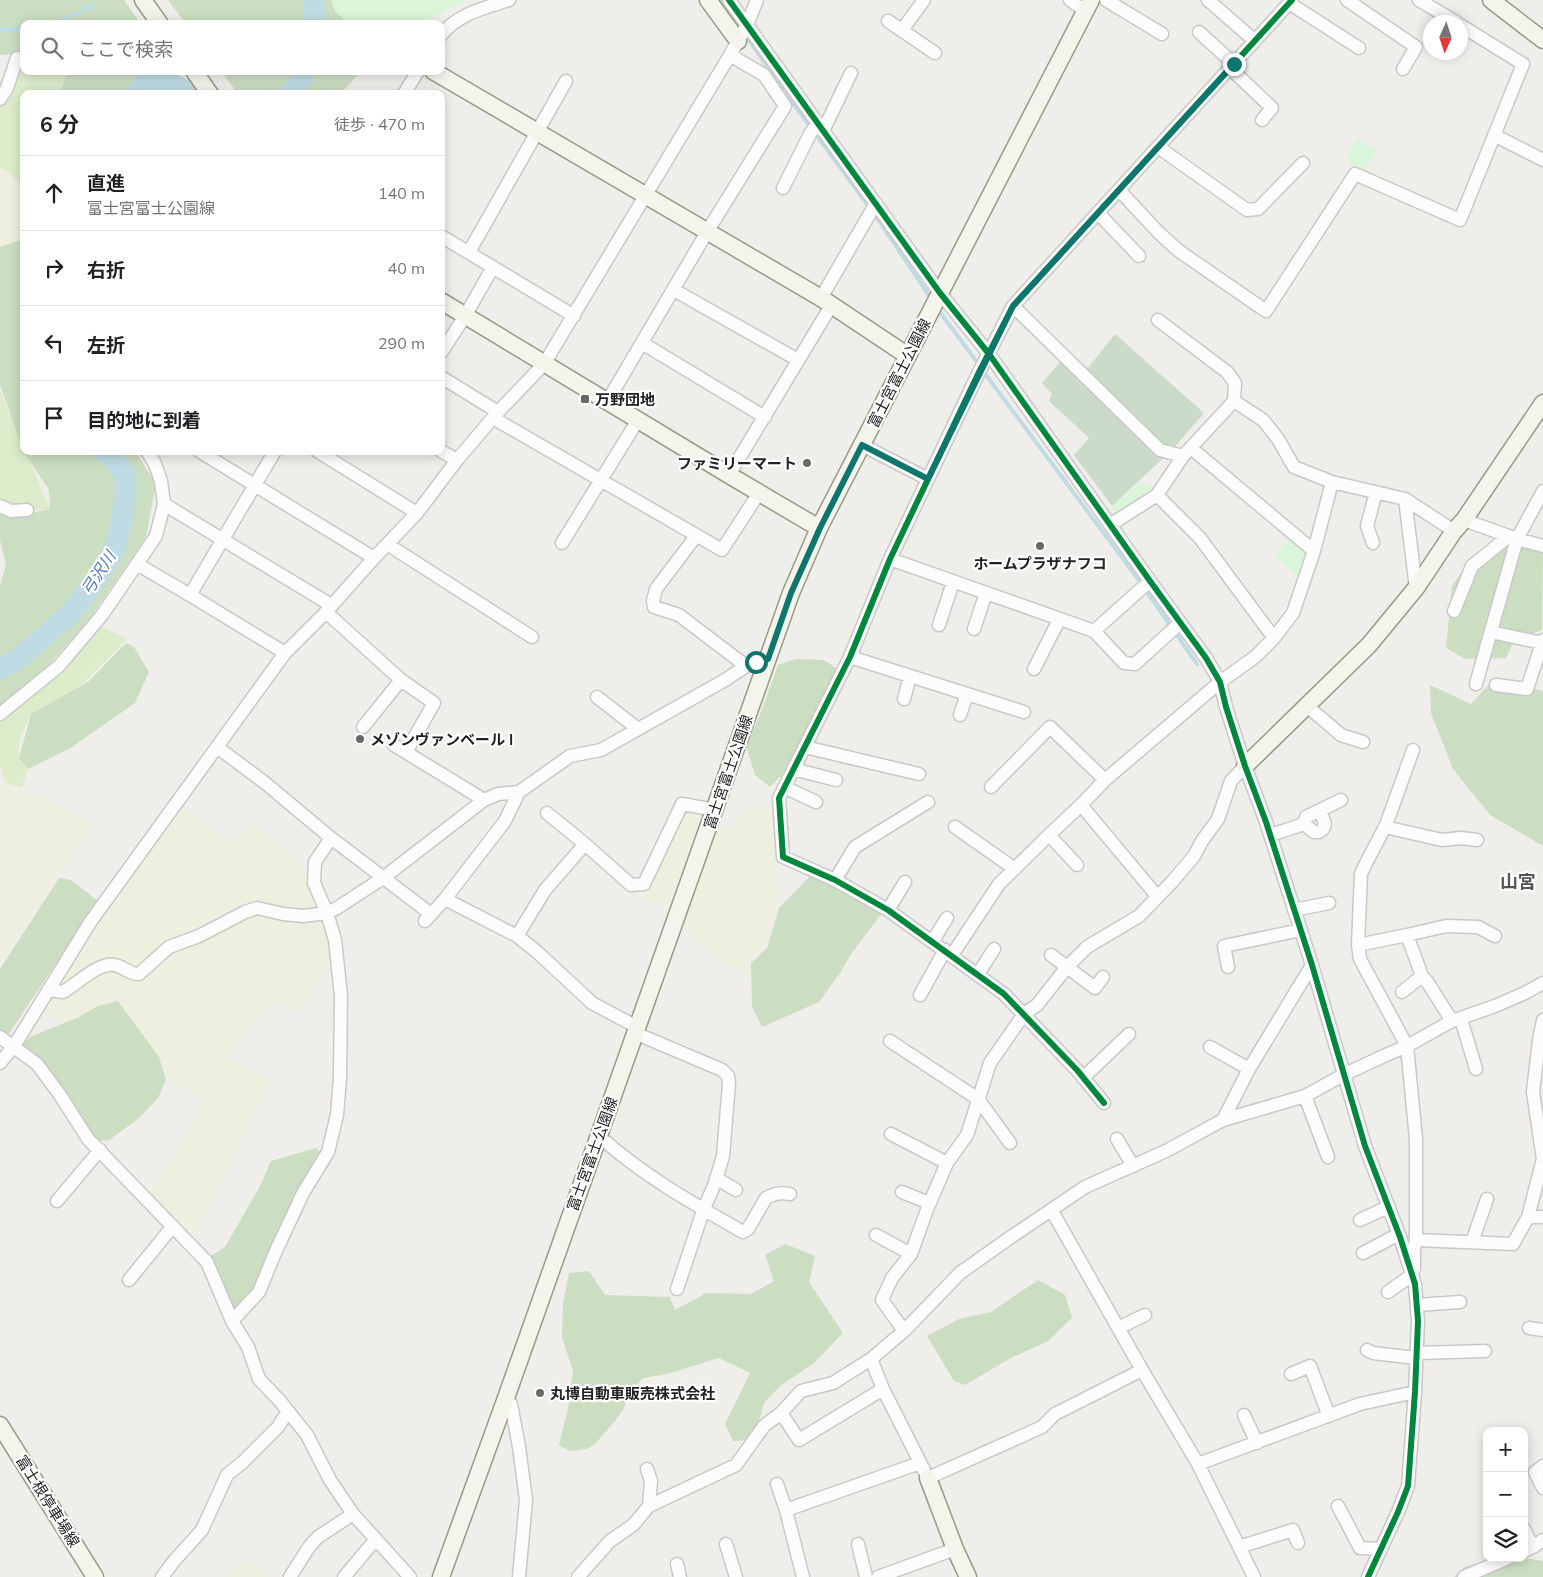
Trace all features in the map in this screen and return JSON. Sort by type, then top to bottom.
[{"type":"main road","points":[[143,0],[157,20]]},
{"type":"main road","points":[[708,0],[734,48]]},
{"type":"main road","points":[[1491,0],[1543,40]]},
{"type":"main road","name":"富士宮富士公園線","points":[[441,1577],[791,593],[820,528],[1088,5]]},
{"type":"main road","points":[[197,75],[207,90]]},
{"type":"main road","points":[[440,75],[826,302],[908,356]]},
{"type":"main road","points":[[445,304],[820,528]]},
{"type":"main road","points":[[1245,766],[1369,645],[1416,588],[1543,403]]},
{"type":"main road","name":"富士根停車場線","points":[[0,1425],[95,1577]]},
{"type":"main road","points":[[928,1478],[955,1549],[968,1577]]},
{"type":"street","points":[[445,30],[460,18],[509,0]]},
{"type":"street","points":[[729,0],[940,293],[988,354],[1110,525],[1174,627],[1206,658],[1220,682],[1245,766],[1271,836],[1312,965],[1365,1146],[1399,1234],[1413,1279]]},
{"type":"street","points":[[0,1063],[14,1046],[91,921],[284,653],[329,608],[417,513],[457,460],[495,415],[544,364],[734,48],[747,25],[757,0]]},
{"type":"street","points":[[902,30],[924,0]]},
{"type":"street","points":[[1070,0],[1088,5]]},
{"type":"street","points":[[1106,0],[1162,34]]},
{"type":"street","points":[[1208,0],[1255,41]]},
{"type":"street","points":[[1347,0],[1416,47],[1403,69]]},
{"type":"street","points":[[1419,0],[1444,15]]},
{"type":"street","points":[[1104,1103],[1024,1014],[1004,994],[978,974],[888,910],[835,880],[783,857],[779,798],[850,657],[890,559],[1013,306],[1291,2],[1359,48]]},
{"type":"street","points":[[888,21],[935,53]]},
{"type":"street","points":[[1119,190],[1159,233],[1180,251],[1266,311],[1355,174],[1460,220],[1523,64],[1468,30]]},
{"type":"street","points":[[1199,32],[1272,108],[1262,120]]},
{"type":"street","points":[[607,402],[707,232],[785,106],[764,75],[734,48]]},
{"type":"street","points":[[0,99],[7,88],[17,58]]},
{"type":"street","points":[[783,188],[810,134],[821,127],[852,73]]},
{"type":"street","points":[[406,90],[416,75]]},
{"type":"street","points":[[469,252],[566,82]]},
{"type":"street","points":[[1494,135],[1543,160]]},
{"type":"street","points":[[1158,147],[1247,210],[1258,209],[1303,163]]},
{"type":"street","points":[[729,475],[798,360],[876,203]]},
{"type":"street","points":[[1098,212],[1139,256]]},
{"type":"street","points":[[445,238],[574,316]]},
{"type":"street","points":[[445,347],[493,267]]},
{"type":"street","points":[[674,290],[798,360]]},
{"type":"street","points":[[1013,306],[1160,450],[1187,452],[1314,551]]},
{"type":"street","points":[[1110,525],[1157,495],[1187,452],[1234,401],[1235,383],[1227,372],[1158,320]]},
{"type":"street","points":[[642,344],[765,417]]},
{"type":"street","points":[[445,381],[495,415],[601,480],[722,550],[759,493]]},
{"type":"street","points":[[1234,401],[1263,420],[1278,439],[1294,467],[1332,482],[1405,499],[1459,525],[1543,546]]},
{"type":"street","points":[[562,544],[638,420]]},
{"type":"street","points":[[862,445],[928,479]]},
{"type":"street","points":[[445,453],[457,460]]},
{"type":"street","points":[[0,714],[59,666],[102,615],[156,536],[164,504],[161,481],[149,455]]},
{"type":"street","points":[[206,455],[374,558]]},
{"type":"street","points":[[190,595],[273,455]]},
{"type":"street","points":[[323,455],[417,513]]},
{"type":"street","points":[[920,995],[948,953],[999,884],[1105,780],[1220,682],[1255,658],[1274,638],[1293,613],[1314,551],[1332,482]]},
{"type":"street","points":[[1476,684],[1491,632],[1513,537],[1543,491]]},
{"type":"street","points":[[1373,543],[1366,526],[1376,492]]},
{"type":"street","points":[[1157,495],[1200,538],[1274,638]]},
{"type":"street","points":[[1405,499],[1416,588]]},
{"type":"street","points":[[164,504],[329,608],[401,680],[434,702],[406,752]]},
{"type":"street","points":[[0,506],[11,511],[27,510]]},
{"type":"street","points":[[696,536],[656,589],[653,602],[654,607],[679,614],[746,666]]},
{"type":"street","points":[[1454,611],[1472,566],[1513,537]]},
{"type":"street","points":[[387,544],[532,636]]},
{"type":"street","points":[[890,559],[1094,631],[1124,663],[1135,664],[1174,627]]},
{"type":"street","points":[[137,564],[284,653]]},
{"type":"street","points":[[939,625],[953,582]]},
{"type":"street","points":[[1094,631],[1146,585]]},
{"type":"street","points":[[974,629],[986,593]]},
{"type":"street","points":[[1034,669],[1059,620]]},
{"type":"street","points":[[1491,632],[1542,641],[1527,690],[1496,685]]},
{"type":"street","points":[[850,657],[1024,712]]},
{"type":"street","points":[[217,747],[264,782],[331,838],[383,878],[428,917],[445,899],[505,821],[519,792],[570,756],[601,750],[725,680],[746,666],[768,659]]},
{"type":"street","points":[[904,699],[910,676]]},
{"type":"street","points":[[363,728],[401,680]]},
{"type":"street","points":[[960,715],[967,694]]},
{"type":"street","points":[[597,697],[638,729]]},
{"type":"street","points":[[1307,706],[1341,735],[1362,742]]},
{"type":"street","points":[[991,786],[1050,727],[1105,780]]},
{"type":"street","points":[[394,745],[484,800]]},
{"type":"street","points":[[804,747],[919,774]]},
{"type":"street","points":[[1368,1577],[1408,1486],[1418,1321],[1413,1279],[1416,1240],[1416,1139],[1407,1046],[1360,960],[1358,945],[1361,874],[1385,827],[1413,750]]},
{"type":"street","points":[[904,1331],[882,1300],[892,1278],[911,1254],[929,1203],[948,1163],[967,1135],[990,1063],[1024,1014],[1037,1005],[1067,967],[1087,947],[1139,916],[1172,882],[1194,856],[1218,819],[1231,781],[1245,766]]},
{"type":"street","points":[[793,769],[836,780]]},
{"type":"street","points":[[784,787],[816,802]]},
{"type":"street","points":[[49,990],[63,992],[98,968],[112,964],[139,974],[169,948],[199,936],[244,912],[258,908],[283,914],[304,916],[327,912],[337,908],[383,878],[484,800],[498,794],[519,792]]},
{"type":"street","points":[[1304,824],[1306,817],[1341,800]]},
{"type":"street","points":[[835,880],[855,847],[928,802]]},
{"type":"street","points":[[547,813],[631,885],[644,884],[682,804],[715,810]]},
{"type":"street","points":[[1081,805],[1157,896]]},
{"type":"street","points":[[1304,824],[1314,832],[1319,832],[1323,829],[1325,824],[1320,810]]},
{"type":"street","points":[[1271,836],[1304,824]]},
{"type":"street","points":[[955,827],[1015,869]]},
{"type":"street","points":[[1385,827],[1442,840],[1461,838],[1477,840]]},
{"type":"street","points":[[1049,835],[1077,865]]},
{"type":"street","points":[[232,1321],[259,1292],[303,1193],[328,1152],[337,1116],[340,1077],[341,996],[335,940],[327,912],[314,883],[315,862],[331,838]]},
{"type":"street","points":[[517,936],[544,890],[585,844]]},
{"type":"street","points":[[888,910],[905,882]]},
{"type":"street","points":[[445,899],[517,936],[592,1003],[636,1030],[722,1070],[728,1076],[723,1156],[677,1289]]},
{"type":"street","points":[[1294,910],[1329,903]]},
{"type":"street","points":[[932,942],[947,918]]},
{"type":"street","points":[[1358,945],[1446,926],[1478,927],[1495,936]]},
{"type":"street","points":[[1228,967],[1224,946],[1301,930]]},
{"type":"street","points":[[1407,935],[1422,976],[1456,1020],[1476,1069]]},
{"type":"street","points":[[978,974],[994,949]]},
{"type":"street","points":[[1050,955],[1095,988],[1103,978]]},
{"type":"street","points":[[1223,1120],[1249,1069],[1312,965]]},
{"type":"street","points":[[1402,992],[1422,976]]},
{"type":"street","points":[[578,1577],[610,1541],[633,1525],[649,1506],[736,1464],[764,1426],[781,1413],[801,1391],[834,1383],[872,1359],[904,1331],[960,1273],[1085,1187],[1166,1151],[1223,1120],[1305,1096],[1345,1074],[1407,1046],[1456,1020],[1525,993],[1543,982]]},
{"type":"street","points":[[1416,1240],[1513,1244],[1528,1216],[1542,1159],[1533,1092],[1540,1061],[1543,1020]]},
{"type":"street","points":[[1083,1078],[1129,1034]]},
{"type":"street","points":[[0,1037],[38,1064],[88,1139],[207,1262],[232,1321],[248,1348],[259,1379],[307,1435],[330,1480],[352,1514],[410,1577]]},
{"type":"street","points":[[890,1041],[978,1099],[1010,1143]]},
{"type":"street","points":[[1210,1047],[1249,1069]]},
{"type":"street","points":[[1305,1096],[1328,1157]]},
{"type":"street","points":[[891,1134],[948,1163]]},
{"type":"street","points":[[598,1138],[606,1142],[640,1170],[743,1232],[748,1229],[766,1198],[782,1192],[790,1194]]},
{"type":"street","points":[[1116,1139],[1133,1166]]},
{"type":"street","points":[[57,1201],[100,1150]]},
{"type":"street","points":[[716,1178],[736,1190]]},
{"type":"street","points":[[902,1192],[929,1203]]},
{"type":"street","points":[[1472,1242],[1487,1199]]},
{"type":"street","points":[[1360,1220],[1388,1207]]},
{"type":"street","points":[[1052,1211],[1142,1370],[1198,1464],[1254,1577]]},
{"type":"street","points":[[1528,1216],[1543,1217]]},
{"type":"street","points":[[129,1280],[173,1226]]},
{"type":"street","points":[[1362,1254],[1399,1234]]},
{"type":"street","points":[[876,1235],[911,1254]]},
{"type":"street","points":[[1388,1292],[1413,1279]]},
{"type":"street","points":[[1416,1305],[1460,1302]]},
{"type":"street","points":[[1118,1328],[1145,1315]]},
{"type":"street","points":[[1529,1328],[1543,1330]]},
{"type":"street","points":[[1367,1350],[1374,1354],[1416,1355],[1485,1351]]},
{"type":"street","points":[[872,1359],[883,1388],[928,1478],[1042,1427],[1055,1414],[1142,1370]]},
{"type":"street","points":[[1291,1374],[1310,1366],[1329,1416]]},
{"type":"street","points":[[781,1413],[799,1440],[883,1388]]},
{"type":"street","points":[[1198,1464],[1360,1404],[1415,1392]]},
{"type":"street","points":[[506,1398],[511,1404],[520,1447],[526,1500],[519,1577]]},
{"type":"street","points":[[162,1577],[174,1560],[202,1530],[227,1475],[278,1427],[288,1411]]},
{"type":"street","points":[[1244,1415],[1257,1443]]},
{"type":"street","points":[[786,1510],[920,1463]]},
{"type":"street","points":[[1543,1466],[1535,1472],[1543,1488]]},
{"type":"street","points":[[646,1469],[650,1480],[649,1506]]},
{"type":"street","points":[[777,1484],[786,1510],[803,1577]]},
{"type":"street","points":[[1338,1506],[1360,1548],[1381,1549]]},
{"type":"street","points":[[290,1577],[318,1537],[352,1514]]},
{"type":"street","points":[[1239,1548],[1293,1530],[1298,1543]]},
{"type":"street","points":[[344,1577],[376,1539]]},
{"type":"street","points":[[726,1544],[736,1577]]},
{"type":"street","points":[[858,1544],[866,1577]]},
{"type":"street","points":[[878,1577],[955,1549]]},
{"type":"street","points":[[1464,1577],[1499,1562]]},
{"type":"green space","points":[[0,0],[124,0],[138,20],[20,20],[20,54],[0,55]]},
{"type":"green space","points":[[168,0],[441,0],[408,20],[183,20]]},
{"type":"green space","points":[[331,0],[469,0],[425,20],[346,20],[336,13]]},
{"type":"green space","points":[[11,54],[20,54],[20,75],[66,75],[61,90],[20,90],[20,185],[8,172],[0,168],[0,82]]},
{"type":"green space","points":[[66,75],[179,75],[190,90],[61,90]]},
{"type":"green space","points":[[224,75],[357,75],[344,90],[235,90]]},
{"type":"green space","points":[[1357,139],[1377,149],[1363,174],[1353,169],[1347,157]]},
{"type":"green space","points":[[0,168],[7,170],[20,184],[20,240],[0,247]]},
{"type":"green space","points":[[20,240],[20,441],[0,385],[0,247]]},
{"type":"green space","points":[[1115,334],[1204,413],[1173,449],[1112,506],[1074,455],[1089,438],[1049,401],[1052,394],[1042,383],[1066,355],[1088,368]]},
{"type":"green space","points":[[0,390],[20,438],[20,455],[28,455],[50,509],[11,511],[0,506]]},
{"type":"green space","points":[[26,455],[138,455],[156,484],[146,537],[86,624],[42,672],[0,709],[0,585],[6,565],[0,540],[0,507],[26,514],[50,509],[49,490]]},
{"type":"green space","points":[[1139,483],[1157,488],[1120,519],[1111,508]]},
{"type":"green space","points":[[1293,534],[1314,551],[1303,582],[1275,556]]},
{"type":"green space","points":[[1505,537],[1543,548],[1542,630],[1514,640],[1506,658],[1465,659],[1446,648],[1452,586],[1467,564]]},
{"type":"green space","points":[[99,625],[127,639],[81,686],[31,714],[19,741],[19,758],[28,769],[22,788],[5,783],[0,765],[0,718]]},
{"type":"green space","points":[[126,643],[134,647],[149,672],[135,703],[69,749],[28,769],[19,758],[31,714],[88,682]]},
{"type":"green space","points":[[796,659],[824,660],[839,670],[791,764],[770,787],[755,775],[746,746],[778,665]]},
{"type":"green space","points":[[1494,679],[1543,691],[1543,846],[1490,815],[1453,769],[1431,713],[1430,685],[1471,704]]},
{"type":"green space","points":[[5,783],[93,822],[0,963],[0,786]]},
{"type":"green space","points":[[750,804],[773,813],[779,898],[763,947],[749,961],[749,981],[739,970],[720,960],[683,926],[718,827],[729,831]]},
{"type":"green space","points":[[184,807],[230,843],[252,820],[306,871],[307,888],[316,909],[298,911],[253,903],[209,924],[139,978],[241,917],[262,912],[323,922],[331,959],[299,1012],[275,999],[224,1058],[270,1079],[192,1242],[148,1194],[176,1155],[206,1100],[170,1081],[161,1062],[118,998],[65,1023],[43,1013],[107,910]]},
{"type":"green space","points":[[685,810],[700,818],[666,909],[647,897],[654,870]]},
{"type":"green space","points":[[812,874],[882,913],[851,954],[819,1002],[762,1027],[752,1007],[751,963],[767,948],[779,908]]},
{"type":"green space","points":[[59,878],[71,880],[98,901],[8,1035],[0,1029],[0,969]]},
{"type":"green space","points":[[118,1001],[159,1057],[166,1080],[158,1098],[138,1119],[109,1140],[96,1141],[18,1046],[32,1036],[77,1018],[98,1006]]},
{"type":"green space","points":[[316,1148],[323,1154],[253,1292],[234,1311],[209,1257],[225,1247],[260,1186],[271,1161]]},
{"type":"green space","points":[[785,1244],[815,1256],[809,1282],[843,1333],[813,1364],[781,1385],[764,1403],[754,1440],[733,1441],[725,1424],[750,1373],[719,1358],[667,1374],[643,1378],[631,1391],[623,1410],[595,1444],[586,1449],[569,1451],[559,1445],[568,1408],[573,1371],[562,1337],[563,1302],[569,1273],[589,1271],[605,1295],[670,1297],[675,1310],[706,1293],[751,1294],[774,1281],[765,1255]]},
{"type":"green space","points":[[1038,1280],[1065,1295],[1072,1318],[1048,1341],[1011,1358],[965,1385],[954,1381],[927,1336],[959,1319],[991,1312]]},
{"type":"green space","points":[[250,1557],[268,1577],[227,1577]]},
{"type":"green space","points":[[1528,1559],[1543,1561],[1543,1577],[1454,1577],[1464,1567],[1483,1562],[1528,1562]]},
{"type":"waterway","name":"弓沢川","points":[[314,0],[315,20]]},
{"type":"waterway","points":[[721,0],[740,26]]},
{"type":"waterway","points":[[62,20],[94,5]]},
{"type":"waterway","points":[[0,30],[20,29]]},
{"type":"waterway","points":[[749,40],[875,215],[932,300]]},
{"type":"waterway","name":"弓沢川","points":[[293,90],[303,75]]},
{"type":"waterway","name":"弓沢川","points":[[140,90],[145,82],[169,82],[184,90]]},
{"type":"waterway","points":[[937,308],[979,365]]},
{"type":"waterway","points":[[983,371],[1135,575],[1197,664]]},
{"type":"waterway","name":"弓沢川","points":[[0,669],[19,658],[70,614],[99,576],[115,548],[125,502],[125,473],[108,455]]},
{"type":"cycle path","points":[[729,0],[940,293],[989,354],[1206,658],[1220,682],[1245,766],[1266,822],[1312,965],[1365,1146],[1400,1237],[1415,1284],[1418,1321],[1408,1486],[1368,1577]]},
{"type":"cycle path","points":[[1104,1103],[1077,1070],[1004,994],[888,910],[835,880],[783,857],[779,798],[850,657],[890,559],[979,372],[1013,306],[1292,0]]},
{"type":"place","name":"万野団地","points":[[585,399]]},
{"type":"place","name":"ファミリーマート","points":[[807,463]]},
{"type":"place","name":"ホームプラザナフコ","points":[[1040,546]]},
{"type":"place","name":"メゾンヴァンベール I","points":[[360,739]]},
{"type":"place","name":"丸博自動車販売株式会社","points":[[540,1393]]},
{"type":"district","name":"山宮","points":[[1518,881]]},
{"type":"route","points":[[756,662],[768,659],[791,593],[820,528],[862,445],[928,479],[1013,306],[1234,64]]}]
